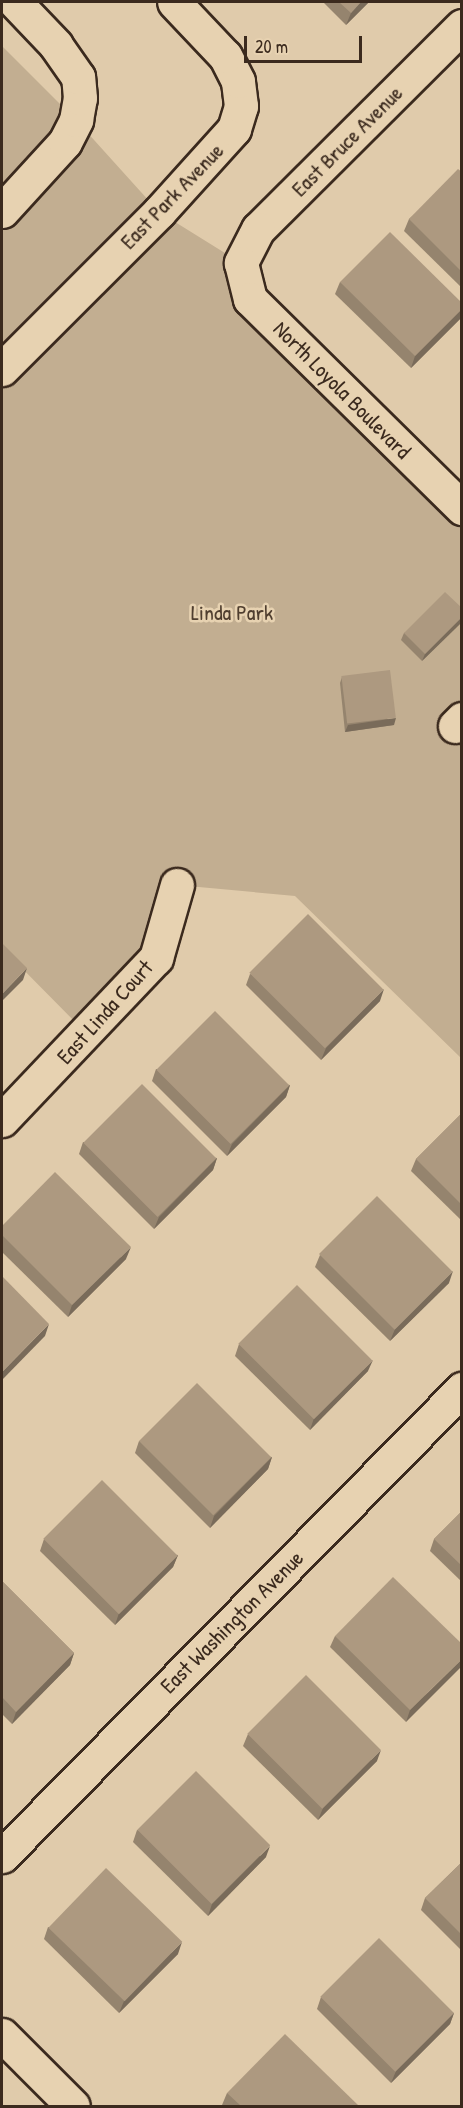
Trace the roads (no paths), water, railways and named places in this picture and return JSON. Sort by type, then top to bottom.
[{"type":"street","points":[[2,211],[65,142],[76,120],[80,98],[78,77],[56,45],[15,2]]},
{"type":"street","name":"East Park Avenue","points":[[2,369],[159,212],[234,129],[241,106],[238,81],[225,56],[174,2]]},
{"type":"street","name":"East Bruce Avenue","points":[[241,263],[258,229],[462,26]]},
{"type":"street","name":"North Loyola Boulevard","points":[[241,263],[250,299],[462,508]]},
{"type":"street","name":"East Linda Court","points":[[2,1120],[156,958],[177,885]]},
{"type":"street","name":"East Washington Avenue","points":[[2,1856],[462,1389]]},
{"type":"street","points":[[2,2035],[73,2106]]},
{"type":"park label","name":"Linda Park","points":[[232,613]]}]
